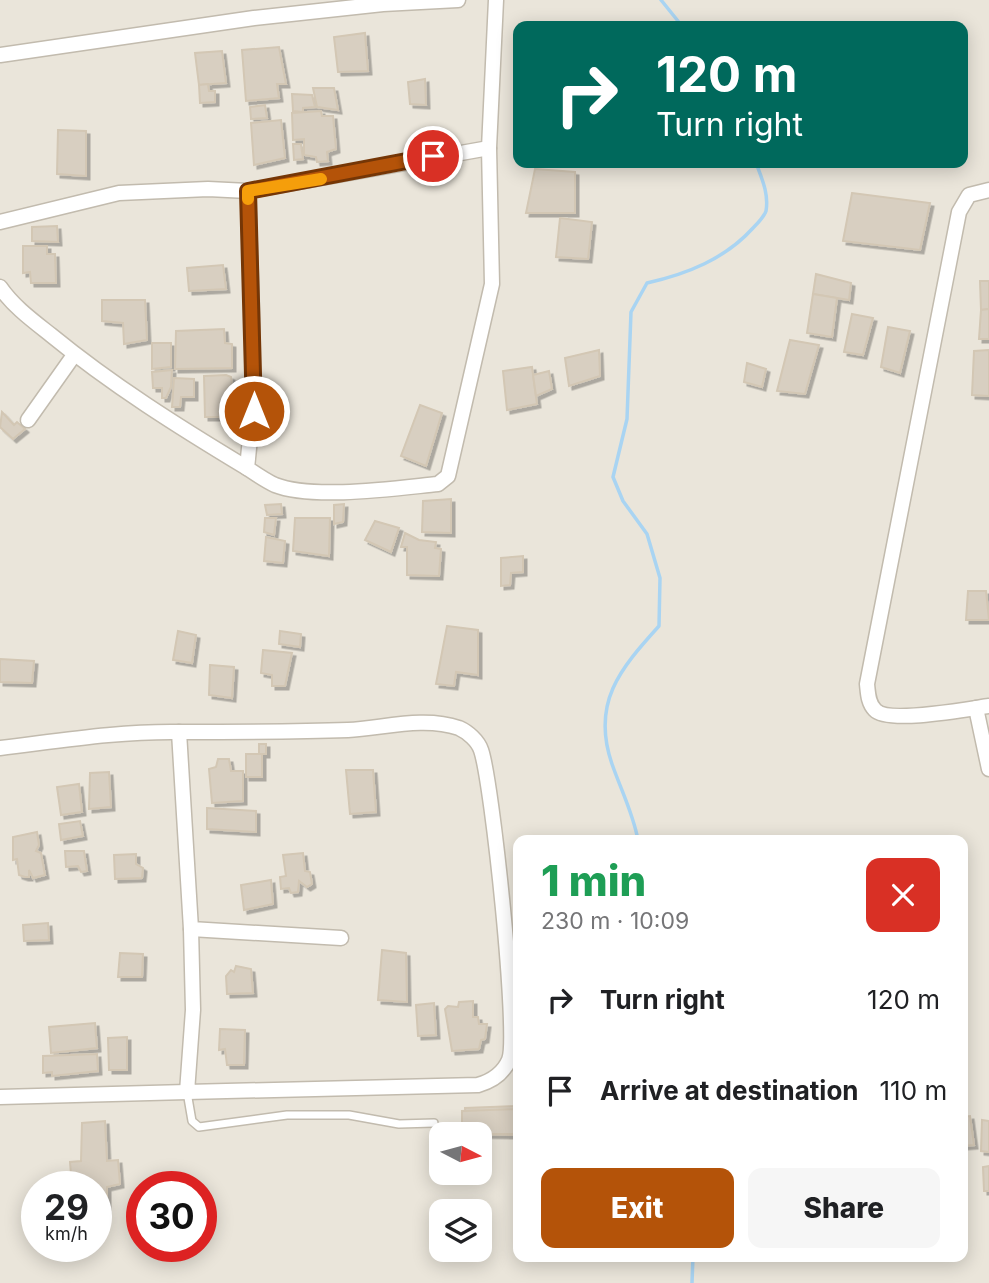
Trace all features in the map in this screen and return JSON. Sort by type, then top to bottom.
[{"type":"street","points":[[0,55],[254,18],[383,4],[458,0]]},
{"type":"street","points":[[0,287],[8,299],[75,355],[171,422],[276,486],[347,492],[444,482],[448,476],[490,297],[489,148],[496,0]]},
{"type":"street","points":[[0,222],[120,193],[170,190],[248,191],[489,148]]},
{"type":"street","points":[[989,190],[969,195],[958,212],[867,684],[868,698],[874,709],[891,716],[983,707],[989,769]]},
{"type":"street","points":[[247,468],[254,411],[248,191]]},
{"type":"street","points":[[28,420],[75,355]]},
{"type":"street","points":[[0,748],[81,738],[179,732],[209,734],[350,730],[411,723],[459,729],[480,746],[489,790],[508,976],[512,1049],[502,1072],[492,1081],[478,1085],[0,1097]]},
{"type":"street","points":[[179,732],[193,1010],[187,1092]]},
{"type":"street","points":[[191,929],[341,938]]},
{"type":"lane","points":[[187,1092],[192,1121],[199,1127],[287,1115],[349,1115],[399,1124],[429,1123]]},
{"type":"shaded area","points":[[0,0],[989,0],[989,1283],[0,1283]]},
{"type":"building","points":[[365,33],[368,71],[338,72],[334,37]]},
{"type":"building","points":[[279,47],[286,84],[277,84],[279,98],[246,101],[242,50]]},
{"type":"building","points":[[222,51],[226,83],[199,85],[195,53]]},
{"type":"building","points":[[425,79],[426,105],[410,104],[408,82]]},
{"type":"building","points":[[208,84],[209,91],[215,91],[215,102],[200,103],[199,85]]},
{"type":"building","points":[[313,88],[334,88],[338,110],[317,107]]},
{"type":"building","points":[[292,94],[312,95],[315,107],[303,108],[303,112],[293,111]]},
{"type":"building","points":[[265,105],[267,118],[251,119],[250,107]]},
{"type":"building","points":[[321,111],[322,116],[333,116],[336,149],[327,152],[328,161],[317,162],[316,157],[304,155],[304,139],[293,140],[292,113]]},
{"type":"building","points":[[281,120],[285,158],[254,165],[251,123]]},
{"type":"building","points":[[58,130],[86,131],[86,176],[57,174]]},
{"type":"building","points":[[293,144],[301,144],[303,159],[294,160]]},
{"type":"building","points":[[535,169],[575,172],[575,213],[526,213]]},
{"type":"building","points":[[852,193],[930,203],[920,250],[843,241]]},
{"type":"building","points":[[560,218],[592,222],[588,259],[556,257]]},
{"type":"building","points":[[57,226],[58,242],[32,241],[32,227]]},
{"type":"building","points":[[23,246],[47,246],[47,254],[55,254],[56,283],[31,283],[30,272],[23,273]]},
{"type":"building","points":[[223,265],[226,289],[189,291],[187,268]]},
{"type":"building","points":[[816,274],[851,283],[849,300],[813,294]]},
{"type":"building","points":[[980,281],[989,281],[989,309],[981,310]]},
{"type":"building","points":[[813,294],[837,298],[832,337],[807,333]]},
{"type":"building","points":[[102,300],[145,300],[147,340],[124,344],[123,323],[102,321]]},
{"type":"building","points":[[989,309],[989,339],[979,339],[981,310]]},
{"type":"building","points":[[852,314],[873,318],[863,355],[844,352]]},
{"type":"building","points":[[888,327],[910,331],[900,373],[881,367]]},
{"type":"building","points":[[224,329],[225,343],[232,344],[232,368],[175,369],[176,331]]},
{"type":"building","points":[[790,340],[819,345],[805,394],[777,391]]},
{"type":"building","points":[[152,343],[171,343],[171,367],[152,369]]},
{"type":"building","points":[[599,350],[600,376],[569,386],[565,358]]},
{"type":"building","points":[[989,350],[989,396],[972,395],[974,351]]},
{"type":"building","points":[[747,363],[766,369],[762,387],[744,382]]},
{"type":"building","points":[[532,367],[537,404],[507,410],[503,371]]},
{"type":"building","points":[[172,370],[171,387],[166,398],[162,398],[162,388],[153,388],[152,372]]},
{"type":"building","points":[[549,371],[552,389],[536,396],[533,375]]},
{"type":"building","points":[[204,376],[231,377],[232,387],[236,387],[228,417],[205,417]]},
{"type":"building","points":[[174,378],[194,379],[194,397],[181,397],[180,407],[172,407]]},
{"type":"building","points":[[420,405],[442,413],[426,466],[401,456]]},
{"type":"building","points":[[2,412],[14,425],[17,422],[25,429],[13,439],[0,427]]},
{"type":"building","points":[[451,499],[451,533],[422,532],[423,501]]},
{"type":"building","points":[[281,504],[282,514],[267,515],[265,505]]},
{"type":"building","points":[[344,504],[343,522],[334,524],[334,505]]},
{"type":"building","points":[[265,518],[276,518],[274,535],[264,532]]},
{"type":"building","points":[[295,518],[330,518],[329,556],[293,551]]},
{"type":"building","points":[[375,521],[399,528],[391,552],[365,540]]},
{"type":"building","points":[[405,533],[419,540],[436,542],[435,548],[441,549],[439,576],[407,575],[407,547],[401,547]]},
{"type":"building","points":[[266,537],[285,541],[283,563],[264,561]]},
{"type":"building","points":[[523,556],[523,572],[511,573],[510,585],[501,586],[501,558]]},
{"type":"building","points":[[968,591],[986,591],[989,620],[966,620]]},
{"type":"building","points":[[447,626],[478,630],[478,675],[456,672],[454,686],[436,684]]},
{"type":"building","points":[[178,631],[196,635],[192,663],[173,660]]},
{"type":"building","points":[[280,631],[301,634],[300,647],[279,644]]},
{"type":"building","points":[[263,650],[292,653],[285,686],[272,686],[272,675],[261,673]]},
{"type":"building","points":[[0,659],[34,661],[32,683],[0,682]]},
{"type":"building","points":[[210,665],[234,667],[232,698],[209,695]]},
{"type":"building","points":[[259,744],[266,744],[266,754],[259,754]]},
{"type":"building","points":[[246,754],[262,754],[262,777],[246,777]]},
{"type":"building","points":[[218,759],[229,759],[231,771],[243,771],[243,801],[212,803],[209,769],[216,767]]},
{"type":"building","points":[[346,770],[373,770],[376,812],[350,814]]},
{"type":"building","points":[[109,772],[111,807],[89,809],[90,773]]},
{"type":"building","points":[[79,784],[82,812],[61,815],[57,787]]},
{"type":"building","points":[[207,808],[256,811],[256,832],[207,829]]},
{"type":"building","points":[[80,821],[83,836],[61,840],[59,824]]},
{"type":"building","points":[[37,832],[39,845],[36,851],[41,853],[45,875],[33,878],[29,870],[29,877],[19,875],[17,859],[13,860],[13,837]]},
{"type":"building","points":[[65,851],[84,851],[87,871],[81,872],[78,866],[66,867]]},
{"type":"building","points":[[303,853],[305,871],[310,872],[312,884],[307,887],[299,881],[298,892],[291,893],[289,888],[281,889],[280,877],[286,876],[283,855]]},
{"type":"building","points":[[136,854],[136,864],[143,868],[142,878],[115,879],[114,855]]},
{"type":"building","points":[[271,880],[273,904],[244,910],[241,885]]},
{"type":"building","points":[[48,923],[49,940],[24,941],[23,925]]},
{"type":"building","points":[[382,950],[406,953],[407,1002],[378,1000]]},
{"type":"building","points":[[120,953],[143,954],[142,977],[118,977]]},
{"type":"building","points":[[236,966],[251,969],[253,993],[227,994],[226,976],[231,970],[234,972]]},
{"type":"building","points":[[473,1001],[473,1017],[478,1017],[479,1024],[487,1024],[485,1039],[481,1040],[479,1049],[452,1051],[445,1009],[448,1006],[458,1007],[459,1002]]},
{"type":"building","points":[[434,1003],[436,1035],[418,1036],[416,1005]]},
{"type":"building","points":[[95,1023],[97,1048],[51,1053],[49,1027]]},
{"type":"building","points":[[220,1029],[245,1030],[244,1065],[227,1065],[225,1049],[219,1050]]},
{"type":"building","points":[[127,1037],[127,1070],[109,1070],[108,1038]]},
{"type":"building","points":[[97,1054],[98,1071],[52,1076],[52,1072],[43,1073],[43,1056]]},
{"type":"building","points":[[513,1106],[513,1135],[492,1134],[492,1122],[466,1122],[465,1108]]},
{"type":"building","points":[[513,1109],[513,1134],[492,1134],[492,1122],[462,1122],[462,1111]]},
{"type":"building","points":[[970,1116],[974,1145],[968,1146]]},
{"type":"building","points":[[982,1120],[989,1121],[989,1152],[981,1151]]},
{"type":"building","points":[[105,1121],[107,1161],[118,1160],[120,1184],[112,1186],[112,1171],[71,1171],[70,1162],[81,1161],[82,1123]]},
{"type":"building","points":[[989,1166],[989,1191],[984,1191],[983,1167]]},
{"type":"waterway","points":[[661,0],[678,21]]},
{"type":"waterway","points":[[637,835],[612,764],[606,742],[605,723],[607,705],[621,672],[659,626],[660,578],[647,534],[623,501],[613,477],[627,419],[631,312],[647,283],[691,270],[718,257],[761,220],[766,211],[767,199],[758,168]]},
{"type":"waterway","points":[[692,1283],[693,1262]]},
{"type":"slow traffic","points":[[248,199],[248,191],[321,179]]},
{"type":"route","points":[[254,411],[248,191],[303,183],[433,156]]}]
